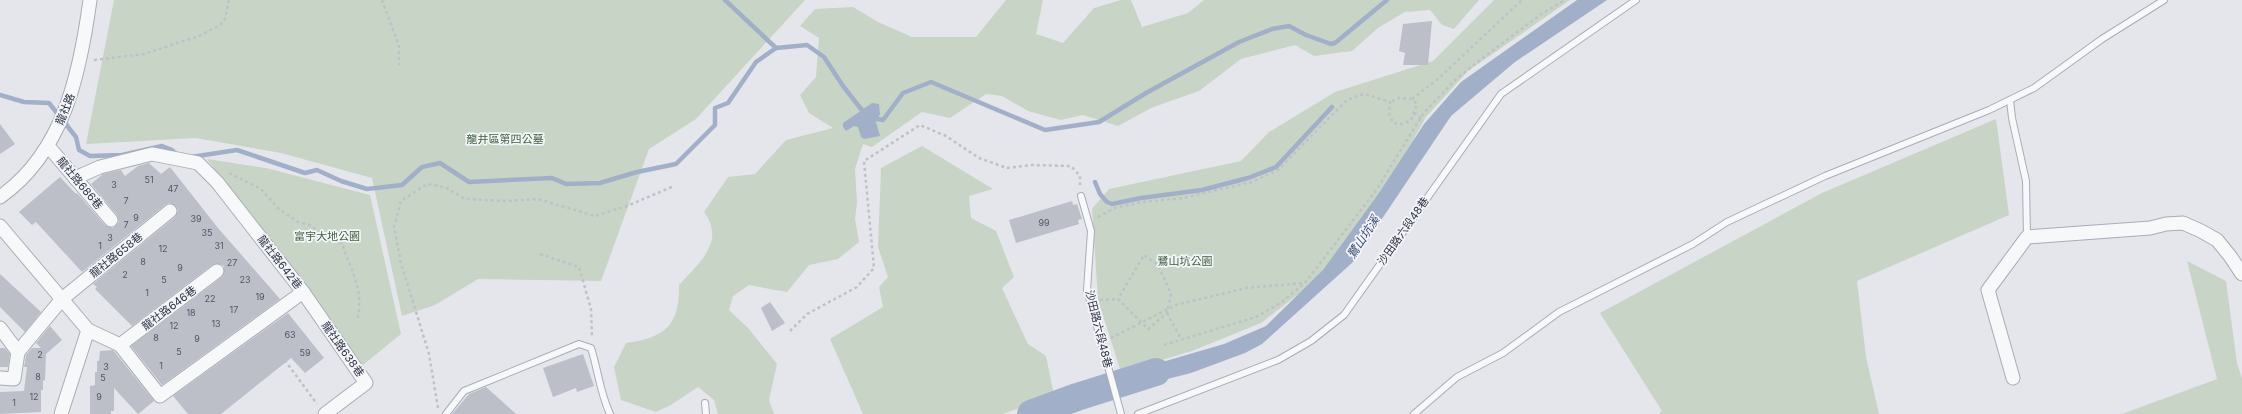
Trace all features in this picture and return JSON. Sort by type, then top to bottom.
[{"type":"street","name":"龍社路","points":[[0,197],[28,172],[48,146],[64,116],[80,60],[90,0]]},
{"type":"street","name":"龍社路686巷","points":[[48,146],[111,220]]},
{"type":"street","name":"龍社路642巷","points":[[75,178],[100,167],[152,154],[198,163],[207,172],[303,292],[160,396],[120,345]]},
{"type":"street","name":"龍社路658巷","points":[[62,299],[170,211]]},
{"type":"street","points":[[2013,378],[1988,290],[2027,237],[2150,228],[2166,224],[2182,223],[2217,240],[2242,274]]},
{"type":"street","points":[[0,226],[88,330],[120,345]]},
{"type":"street","name":"龍社路646巷","points":[[120,345],[217,271]]},
{"type":"street","name":"龍社路638巷","points":[[303,292],[366,383],[325,414]]},
{"type":"street","points":[[0,378],[14,378],[18,352],[62,299]]},
{"type":"street","points":[[0,328],[18,352]]},
{"type":"street","points":[[61,414],[88,330]]},
{"type":"lane","name":"沙田路六段48巷","points":[[1140,414],[1278,360],[1311,341],[1344,315],[1501,94],[1636,0]]},
{"type":"lane","points":[[1414,414],[1457,377],[1503,353],[1559,312],[1693,244],[1727,222],[1825,176],[1878,157],[2010,100],[2034,88],[2102,39],[2164,0]]},
{"type":"lane","points":[[2010,100],[2012,118],[2026,181],[2027,237]]},
{"type":"lane","name":"沙田路六段48巷","points":[[1081,196],[1092,231],[1087,290],[1121,414]]},
{"type":"lane","points":[[446,414],[464,390],[579,344],[591,348],[599,374],[603,399],[610,414]]},
{"type":"lane","points":[[705,403],[706,414]]},
{"type":"path","points":[[80,60],[124,58],[144,54],[199,36],[220,25],[225,19],[229,0]]},
{"type":"path","points":[[382,0],[399,46],[399,65]]},
{"type":"path","points":[[1412,99],[1439,78],[1522,0]]},
{"type":"path","points":[[1164,345],[1256,317],[1282,302],[1305,283],[1376,189],[1421,118],[1456,79],[1540,15],[1565,0]]},
{"type":"path","points":[[1089,222],[1115,208],[1142,202],[1183,198],[1252,182],[1278,170],[1347,100],[1364,94],[1390,102],[1399,98],[1412,99],[1417,104],[1411,120],[1403,124],[1393,123],[1389,113],[1390,102]]},
{"type":"path","points":[[1414,113],[1421,118]]},
{"type":"path","points":[[790,331],[807,314],[857,287],[874,268],[864,161],[920,125],[946,136],[979,158],[1007,168],[1031,165],[1070,166],[1080,176],[1081,196]]},
{"type":"path","points":[[207,172],[221,170],[251,183],[261,189],[278,208],[298,222],[310,224],[330,238],[342,243],[346,258],[352,266],[359,294],[360,307],[357,320]]},
{"type":"path","points":[[439,414],[428,354],[401,263],[394,227],[402,202],[427,184],[446,187],[465,199],[506,201],[538,199],[595,216],[627,206],[674,186]]},
{"type":"path","points":[[153,188],[259,325],[325,414]]},
{"type":"path","points":[[540,254],[579,267],[591,309],[591,348]]},
{"type":"path","points":[[1090,300],[1118,299],[1148,329],[1167,313],[1171,294],[1158,265],[1144,255],[1118,299]]},
{"type":"path","points":[[1102,342],[1176,305],[1246,288],[1305,283]]},
{"type":"path","points":[[1167,313],[1181,339]]},
{"type":"green space","name":"龍井區第四公墓","points":[[114,0],[805,0],[696,119],[649,149],[601,281],[478,279],[435,305],[402,316],[372,178],[281,153],[196,138],[86,144]]},
{"type":"green space","points":[[1006,0],[1043,0],[1036,34],[1063,43],[1094,8],[1121,0],[1131,0],[1142,27],[1188,13],[1204,0],[1479,0],[1454,29],[1442,25],[1430,10],[1405,12],[1378,28],[1352,51],[1314,56],[1295,45],[1241,59],[1199,91],[1151,108],[1118,126],[1083,115],[1061,120],[1028,111],[1002,96],[986,94],[950,118],[922,112],[872,147],[863,144],[855,169],[857,203],[855,219],[859,242],[838,259],[809,265],[787,292],[749,285],[733,296],[729,310],[749,329],[777,364],[769,400],[774,414],[718,414],[714,400],[698,387],[671,405],[656,412],[621,400],[614,367],[626,343],[650,338],[667,328],[673,320],[679,299],[679,285],[702,260],[711,242],[712,233],[710,223],[704,212],[728,177],[755,174],[786,140],[833,128],[809,113],[800,95],[816,77],[819,38],[800,26],[815,9],[853,7],[878,22],[912,37],[976,37]]},
{"type":"green space","name":"鷺山坑公園","points":[[1494,0],[1570,0],[1468,71],[1426,117],[1383,193],[1335,266],[1261,323],[1192,351],[1121,372],[1098,300],[1092,209],[1109,189],[1241,161],[1269,132],[1335,92],[1433,61]]},
{"type":"green space","points":[[1996,119],[2009,215],[1857,281],[1866,357],[1879,414],[1659,414],[1662,411],[1600,313],[1822,193]]},
{"type":"green space","points":[[922,146],[993,189],[969,196],[971,218],[996,231],[1014,277],[1002,288],[1028,344],[1046,356],[1054,395],[1003,414],[863,414],[830,339],[883,307],[879,287],[888,277],[878,247],[881,168]]},
{"type":"green space","name":"富宇大地公園","points":[[207,159],[266,168],[370,195],[401,334],[363,365]]},
{"type":"green space","points":[[2187,261],[2226,281],[2237,363],[2242,379],[2242,414],[2122,414],[2217,379]]},
{"type":"water","points":[[1577,0],[1607,0],[1515,62],[1451,116],[1353,262],[1262,344],[1245,353],[1191,373],[1140,386],[1119,384],[1159,363],[1224,344],[1266,326],[1323,270],[1379,193],[1424,124],[1461,82]]},
{"type":"water","points":[[872,103],[879,104],[880,114],[876,122],[880,136],[864,139],[861,137],[858,127],[854,126],[846,131],[843,127],[843,123]]},
{"type":"building","points":[[1432,21],[1428,65],[1403,65],[1405,53],[1399,51],[1403,24]]},
{"type":"building","points":[[0,124],[15,144],[0,154]]},
{"type":"building","points":[[149,163],[161,174],[170,167],[218,228],[280,299],[162,385],[131,346],[222,277],[224,274],[224,266],[220,264],[212,265],[132,326],[95,289],[97,287],[93,284],[175,217],[178,210],[176,206],[169,203],[165,205],[82,272],[36,222],[32,225],[19,212],[60,177],[76,194],[77,193],[105,225],[113,228],[119,222],[117,215],[91,184],[103,174],[121,170],[125,176],[138,166]]},
{"type":"building","points":[[1072,201],[1073,205],[1077,204],[1082,219],[1078,220],[1079,224],[1016,243],[1009,220]]},
{"type":"building","points":[[0,274],[41,312],[25,332],[0,307]]},
{"type":"building","points":[[770,302],[785,323],[772,331],[761,308]]},
{"type":"building","points":[[288,313],[324,358],[305,373],[291,358],[221,414],[188,414],[173,396]]},
{"type":"building","points":[[50,326],[62,340],[46,354],[45,380],[43,381],[43,390],[41,390],[41,412],[0,414],[0,392],[24,391],[27,367],[24,367],[26,355],[32,348],[41,348],[36,343]]},
{"type":"building","points":[[0,348],[5,348],[10,354],[8,367],[0,367]]},
{"type":"building","points":[[113,350],[154,401],[138,414],[114,388],[114,411],[111,411],[111,414],[90,414],[90,386],[95,385],[95,372],[97,372],[97,361],[99,361],[100,351]]},
{"type":"building","points":[[583,354],[594,386],[577,392],[576,388],[553,397],[543,368]]},
{"type":"building","points":[[486,387],[516,414],[452,414],[469,394]]},
{"type":"waterway","points":[[725,0],[776,48]]},
{"type":"waterway","points":[[873,118],[883,120],[903,93],[931,82],[1045,130],[1099,122],[1146,93],[1239,42],[1272,29],[1289,26],[1306,35],[1331,44],[1335,43],[1387,0]]},
{"type":"waterway","points":[[191,157],[237,150],[305,173],[317,170],[341,181],[367,189],[402,185],[422,167],[440,163],[469,182],[552,178],[566,184],[600,183],[637,172],[676,164],[715,125],[715,108],[728,103],[756,62],[776,48],[807,45],[824,57],[843,86],[865,114]]},
{"type":"waterway","points":[[0,95],[24,102],[49,103],[76,137],[79,150],[90,156],[122,155],[162,146],[172,150],[177,155]]},
{"type":"waterway","points":[[1095,182],[1100,194],[1107,202],[1112,204],[1141,198],[1202,190],[1248,178],[1276,167],[1332,107]]},
{"type":"waterway","name":"鷺山坑溪","points":[[1031,414],[1077,397],[1156,372]]}]
